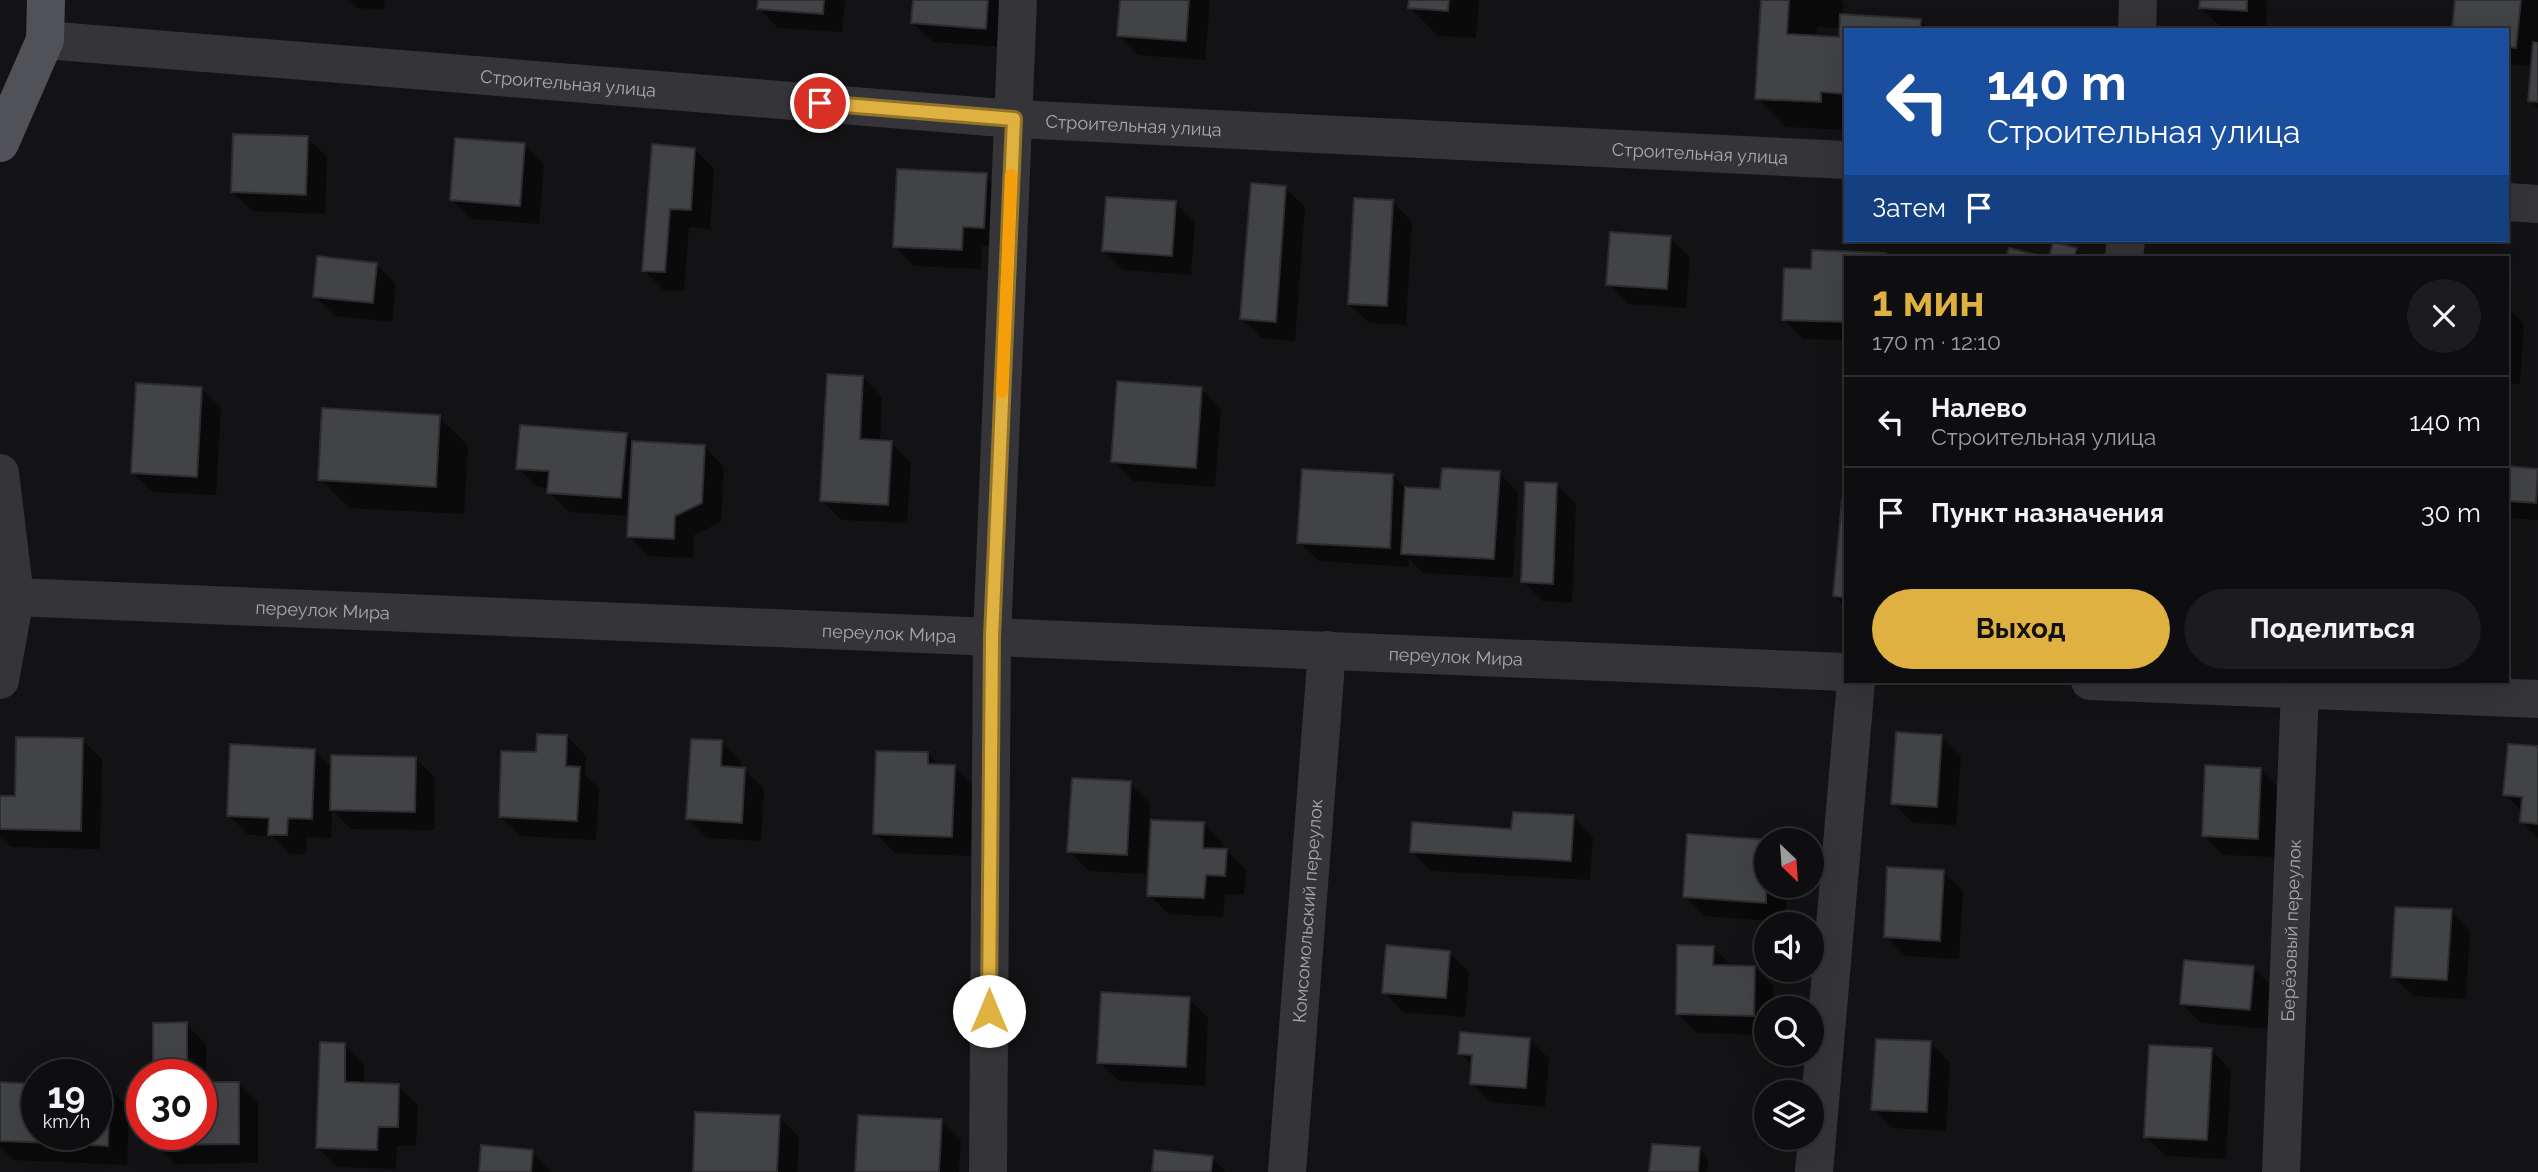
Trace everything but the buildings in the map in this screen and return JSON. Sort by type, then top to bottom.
[{"type":"main road","points":[[0,143],[45,40],[46,0]]},
{"type":"street","points":[[988,1172],[992,637],[1018,0]]},
{"type":"street","points":[[2137,28],[2138,0]]},
{"type":"street","name":"Строительная улица","points":[[45,40],[1014,119],[1844,160]]},
{"type":"street","points":[[2509,202],[2538,204]]},
{"type":"street","points":[[0,472],[15,597],[0,680]]},
{"type":"street","name":"переулок Мира","points":[[15,597],[1844,672]]},
{"type":"street","name":"Комсомольский переулок","points":[[1287,1172],[1327,650]]},
{"type":"street","points":[[1814,1172],[1856,683]]},
{"type":"street","points":[[2142,683],[2538,699]]},
{"type":"street","name":"Берёзовый переулок","points":[[2281,1172],[2300,689]]},
{"type":"slow traffic","points":[[1002,392],[1011,175]]},
{"type":"route","points":[[820,103],[1014,119],[992,637],[989,1011]]}]
